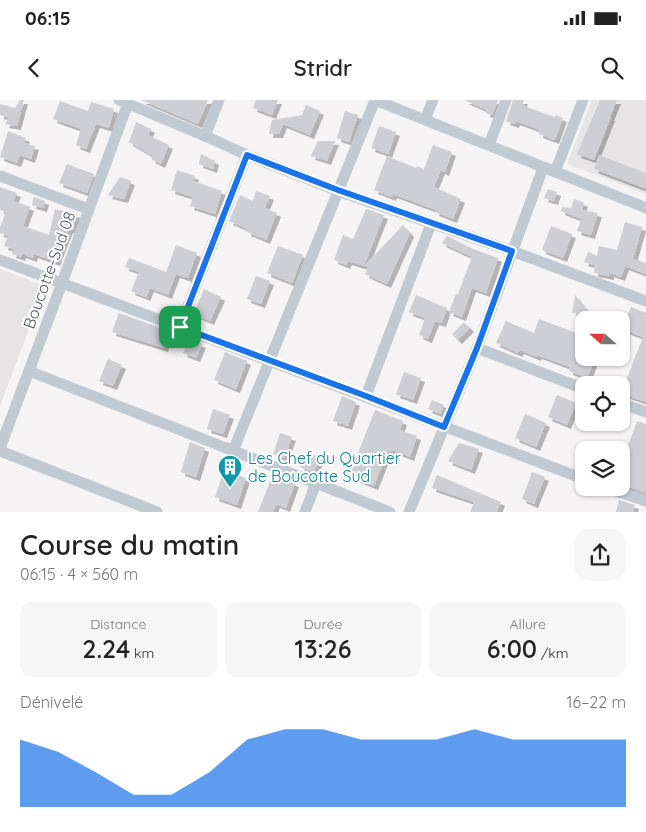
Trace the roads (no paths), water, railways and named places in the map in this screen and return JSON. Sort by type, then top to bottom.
[{"type":"street","points":[[205,136],[219,100]]},
{"type":"street","points":[[233,450],[375,100],[646,208]]},
{"type":"street","points":[[425,120],[433,100]]},
{"type":"street","points":[[489,145],[506,100]]},
{"type":"street","points":[[555,172],[583,100]]},
{"type":"street","points":[[123,102],[247,155],[338,190],[512,251],[646,301]]},
{"type":"street","name":"Boucotte-Sud 08","points":[[0,449],[62,283],[123,102]]},
{"type":"street","points":[[180,327],[247,155]]},
{"type":"street","points":[[409,512],[477,348],[543,168]]},
{"type":"street","points":[[0,176],[88,209]]},
{"type":"street","points":[[366,396],[431,224]]},
{"type":"street","points":[[0,260],[575,475]]},
{"type":"street","points":[[477,348],[575,385]]},
{"type":"street","points":[[29,371],[390,512]]},
{"type":"street","points":[[630,406],[646,412]]},
{"type":"street","points":[[0,449],[157,512]]},
{"type":"street","points":[[305,512],[316,483]]},
{"type":"street","points":[[630,496],[646,501]]},
{"type":"place","name":"Les Chef du Quartier de Boucotte Sud","points":[[230,488]]}]
